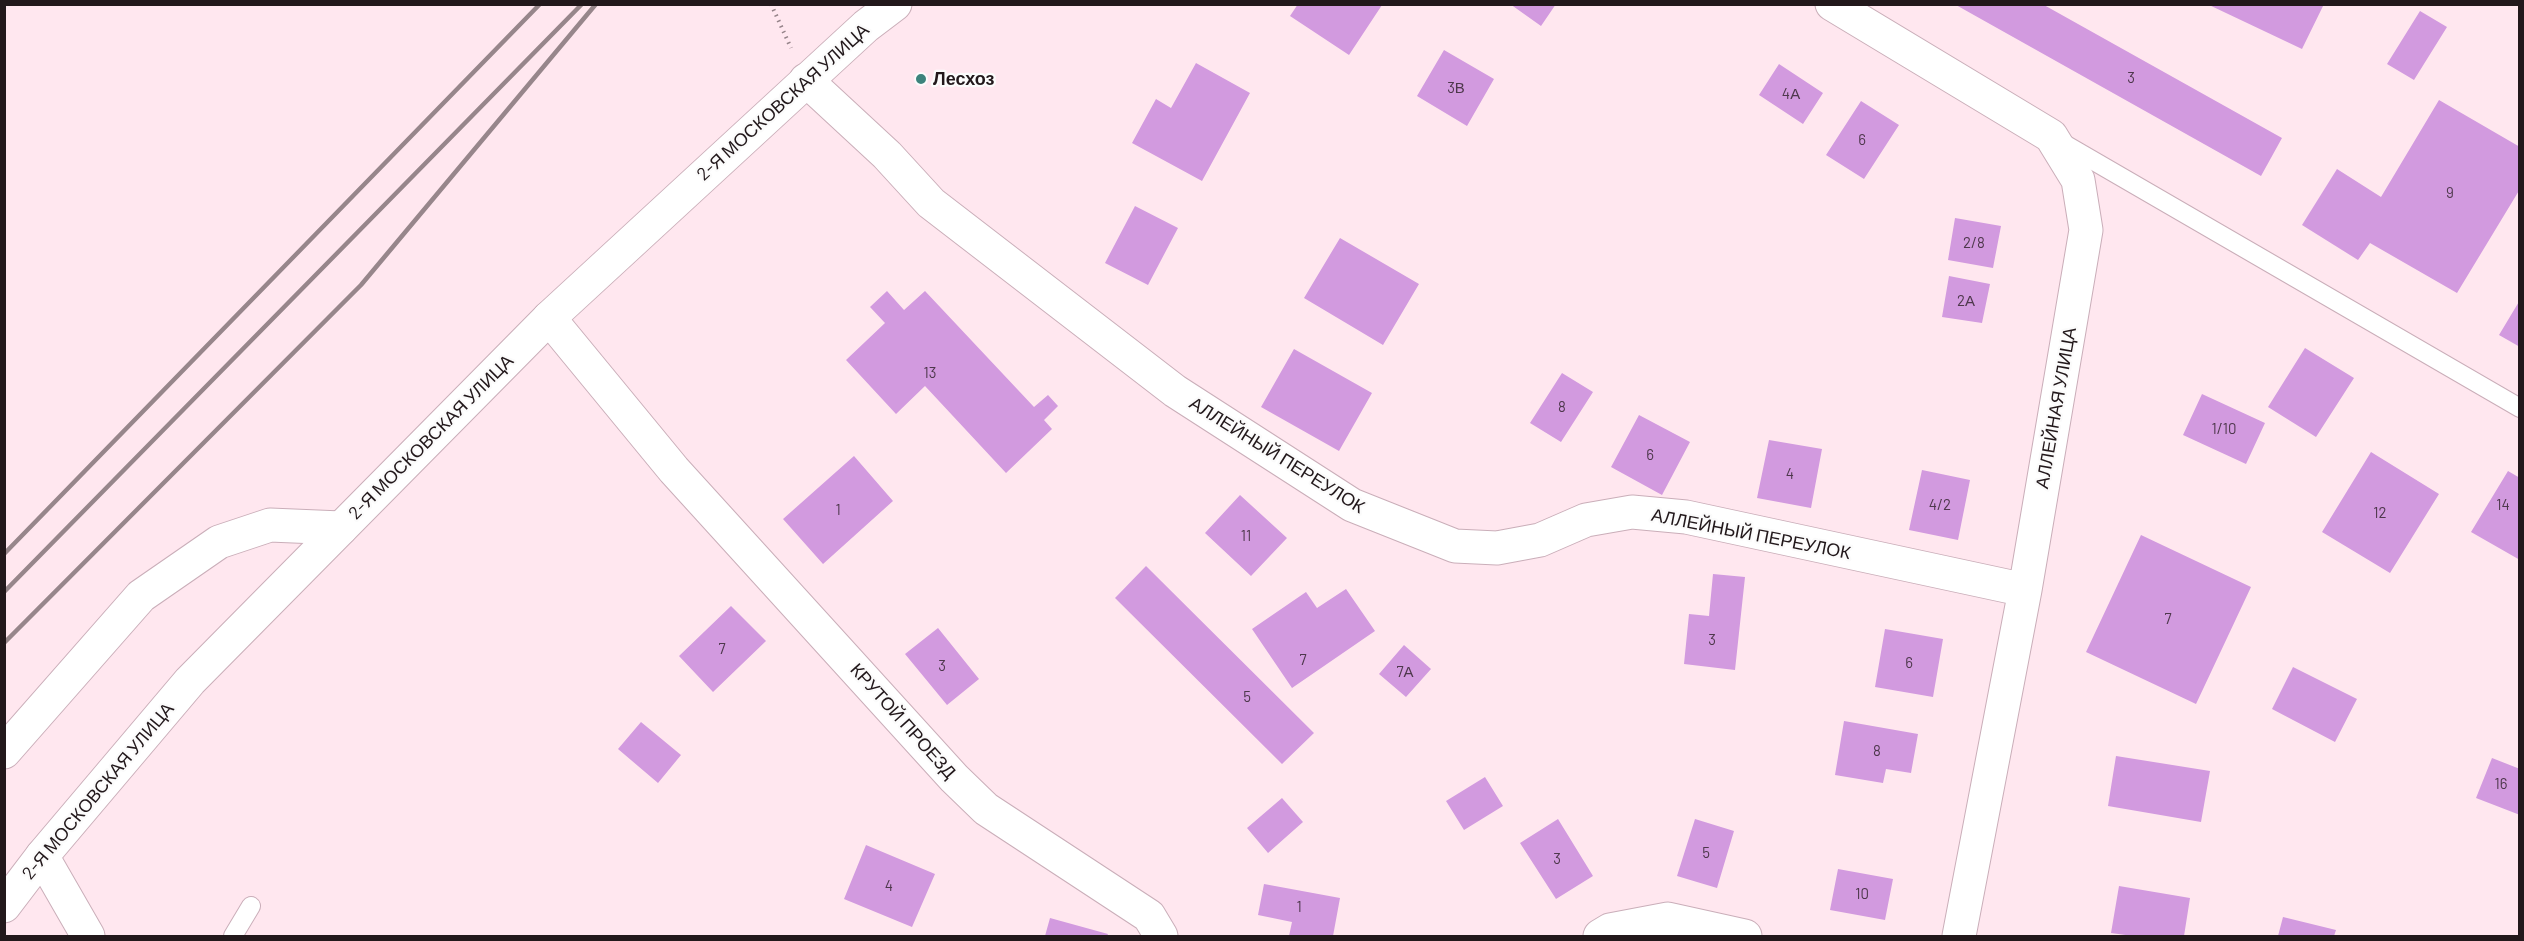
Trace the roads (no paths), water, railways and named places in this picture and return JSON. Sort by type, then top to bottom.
[{"type":"street","name":"2-Я МОСКОВСКАЯ УЛИЦА","points":[[4,906],[42,856],[190,681],[341,528],[549,318],[806,80],[866,26],[895,4]]},
{"type":"street","name":"АЛЛЕЙНАЯ УЛИЦА","points":[[1832,4],[2051,136],[2078,180],[2086,230],[2025,590],[1959,936]]},
{"type":"street","name":"АЛЛЕЙНЫЙ ПЕРЕУЛОК","points":[[806,80],[887,155],[931,203],[1175,391],[1352,505],[1455,546],[1497,548],[1540,540],[1586,520],[1632,512],[1686,517],[2025,590]]},
{"type":"street","name":"КРУТОЙ ПРОЕЗД","points":[[549,318],[674,470],[954,778],[986,809],[1149,916],[1161,936]]},
{"type":"street","points":[[4,752],[141,596],[219,542],[270,525],[341,528]]},
{"type":"street","points":[[42,856],[88,936]]},
{"type":"street","points":[[1599,936],[1610,930],[1668,919],[1745,936]]},
{"type":"lane","points":[[2051,136],[2520,408]]},
{"type":"lane","points":[[233,936],[250,906]]},
{"type":"railway","points":[[4,554],[540,4]]},
{"type":"railway","points":[[4,592],[582,4]]},
{"type":"railway","points":[[4,643],[361,285],[596,4]]},
{"type":"place","name":"Лесхоз","points":[[921,79]]}]
